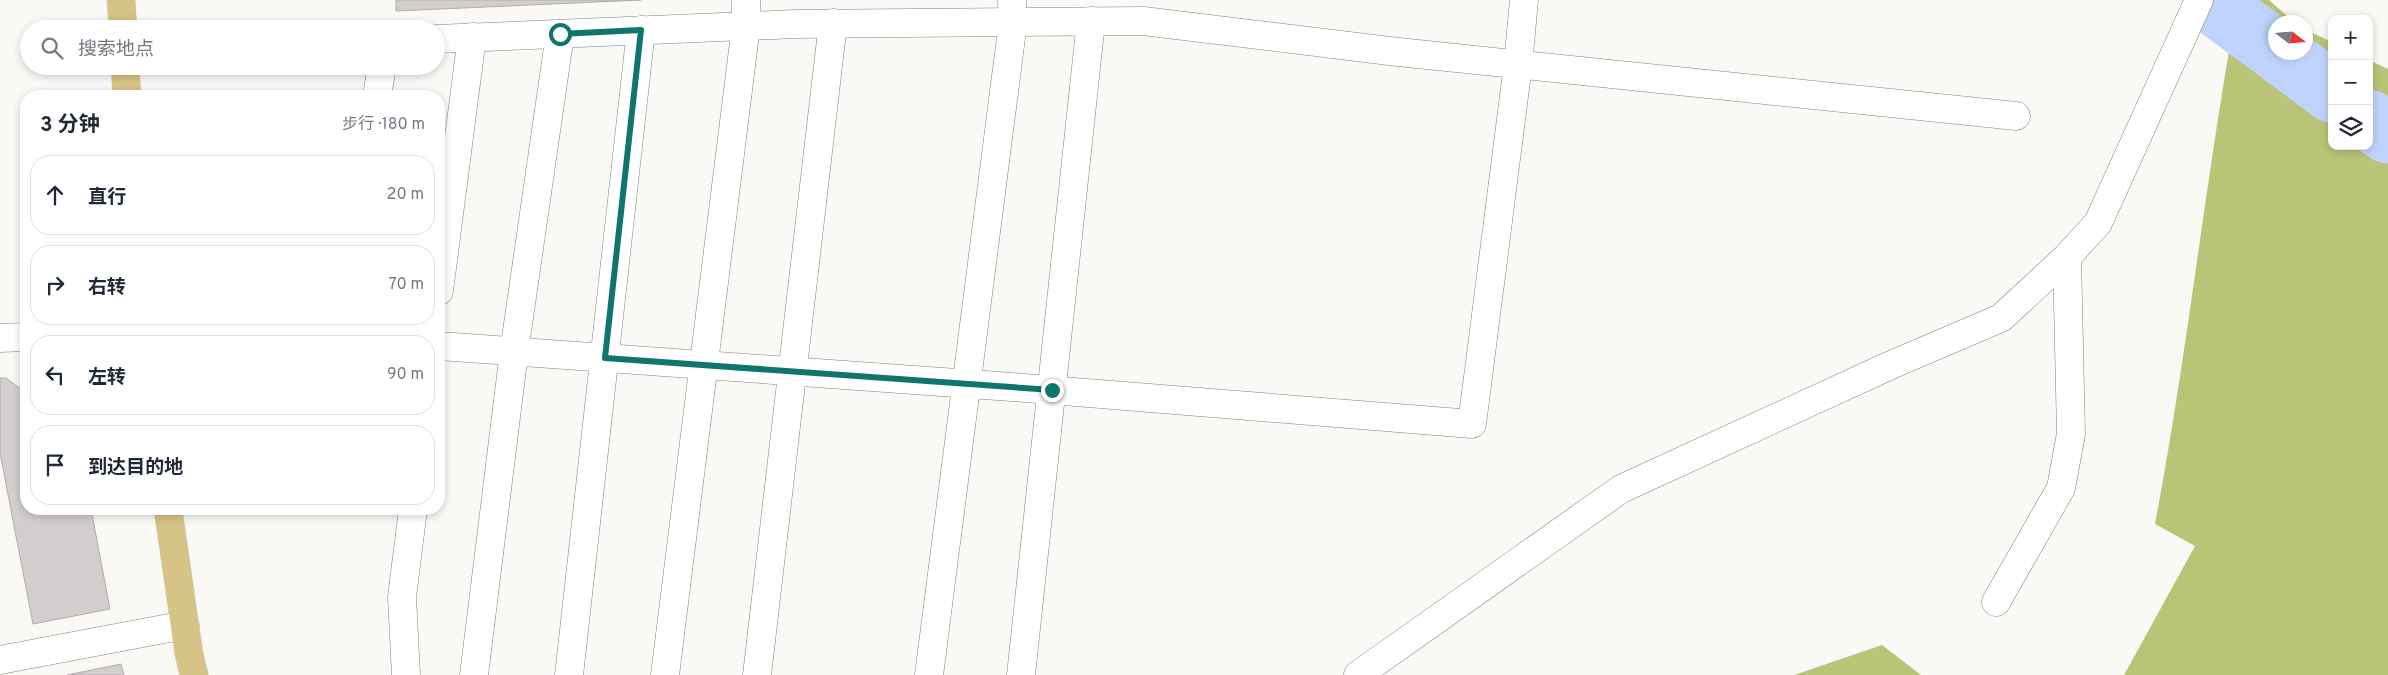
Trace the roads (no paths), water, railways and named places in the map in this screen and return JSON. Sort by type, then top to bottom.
[{"type":"main road","points":[[121,0],[122,20]]},
{"type":"main road","points":[[126,75],[127,90]]},
{"type":"main road","points":[[169,515],[194,675]]},
{"type":"street","points":[[445,346],[1052,390],[1472,424],[1518,65],[1524,0]]},
{"type":"street","points":[[1358,675],[1622,489],[1891,365],[2001,318],[2067,257],[2098,223],[2199,0]]},
{"type":"street","points":[[445,38],[641,30],[746,13],[833,23],[1012,11],[1091,21],[1143,21],[1518,65],[2016,116]]},
{"type":"street","points":[[929,675],[967,384],[1012,11]]},
{"type":"street","points":[[665,675],[746,13]]},
{"type":"street","points":[[1021,675],[1091,21]]},
{"type":"street","points":[[757,675],[833,23]]},
{"type":"street","points":[[569,675],[641,30]]},
{"type":"street","points":[[474,675],[514,352],[560,34]]},
{"type":"street","points":[[445,245],[472,37]]},
{"type":"street","points":[[377,90],[380,75]]},
{"type":"street","points":[[1996,602],[2061,488],[2071,434],[2067,257]]},
{"type":"street","points":[[0,338],[20,336]]},
{"type":"street","points":[[406,675],[402,597],[411,515]]},
{"type":"street","points":[[0,660],[185,625]]},
{"type":"waterway","points":[[2213,4],[2268,44]]},
{"type":"waterway","points":[[2289,60],[2328,89]]},
{"type":"waterway","points":[[2373,123],[2388,133]]}]
